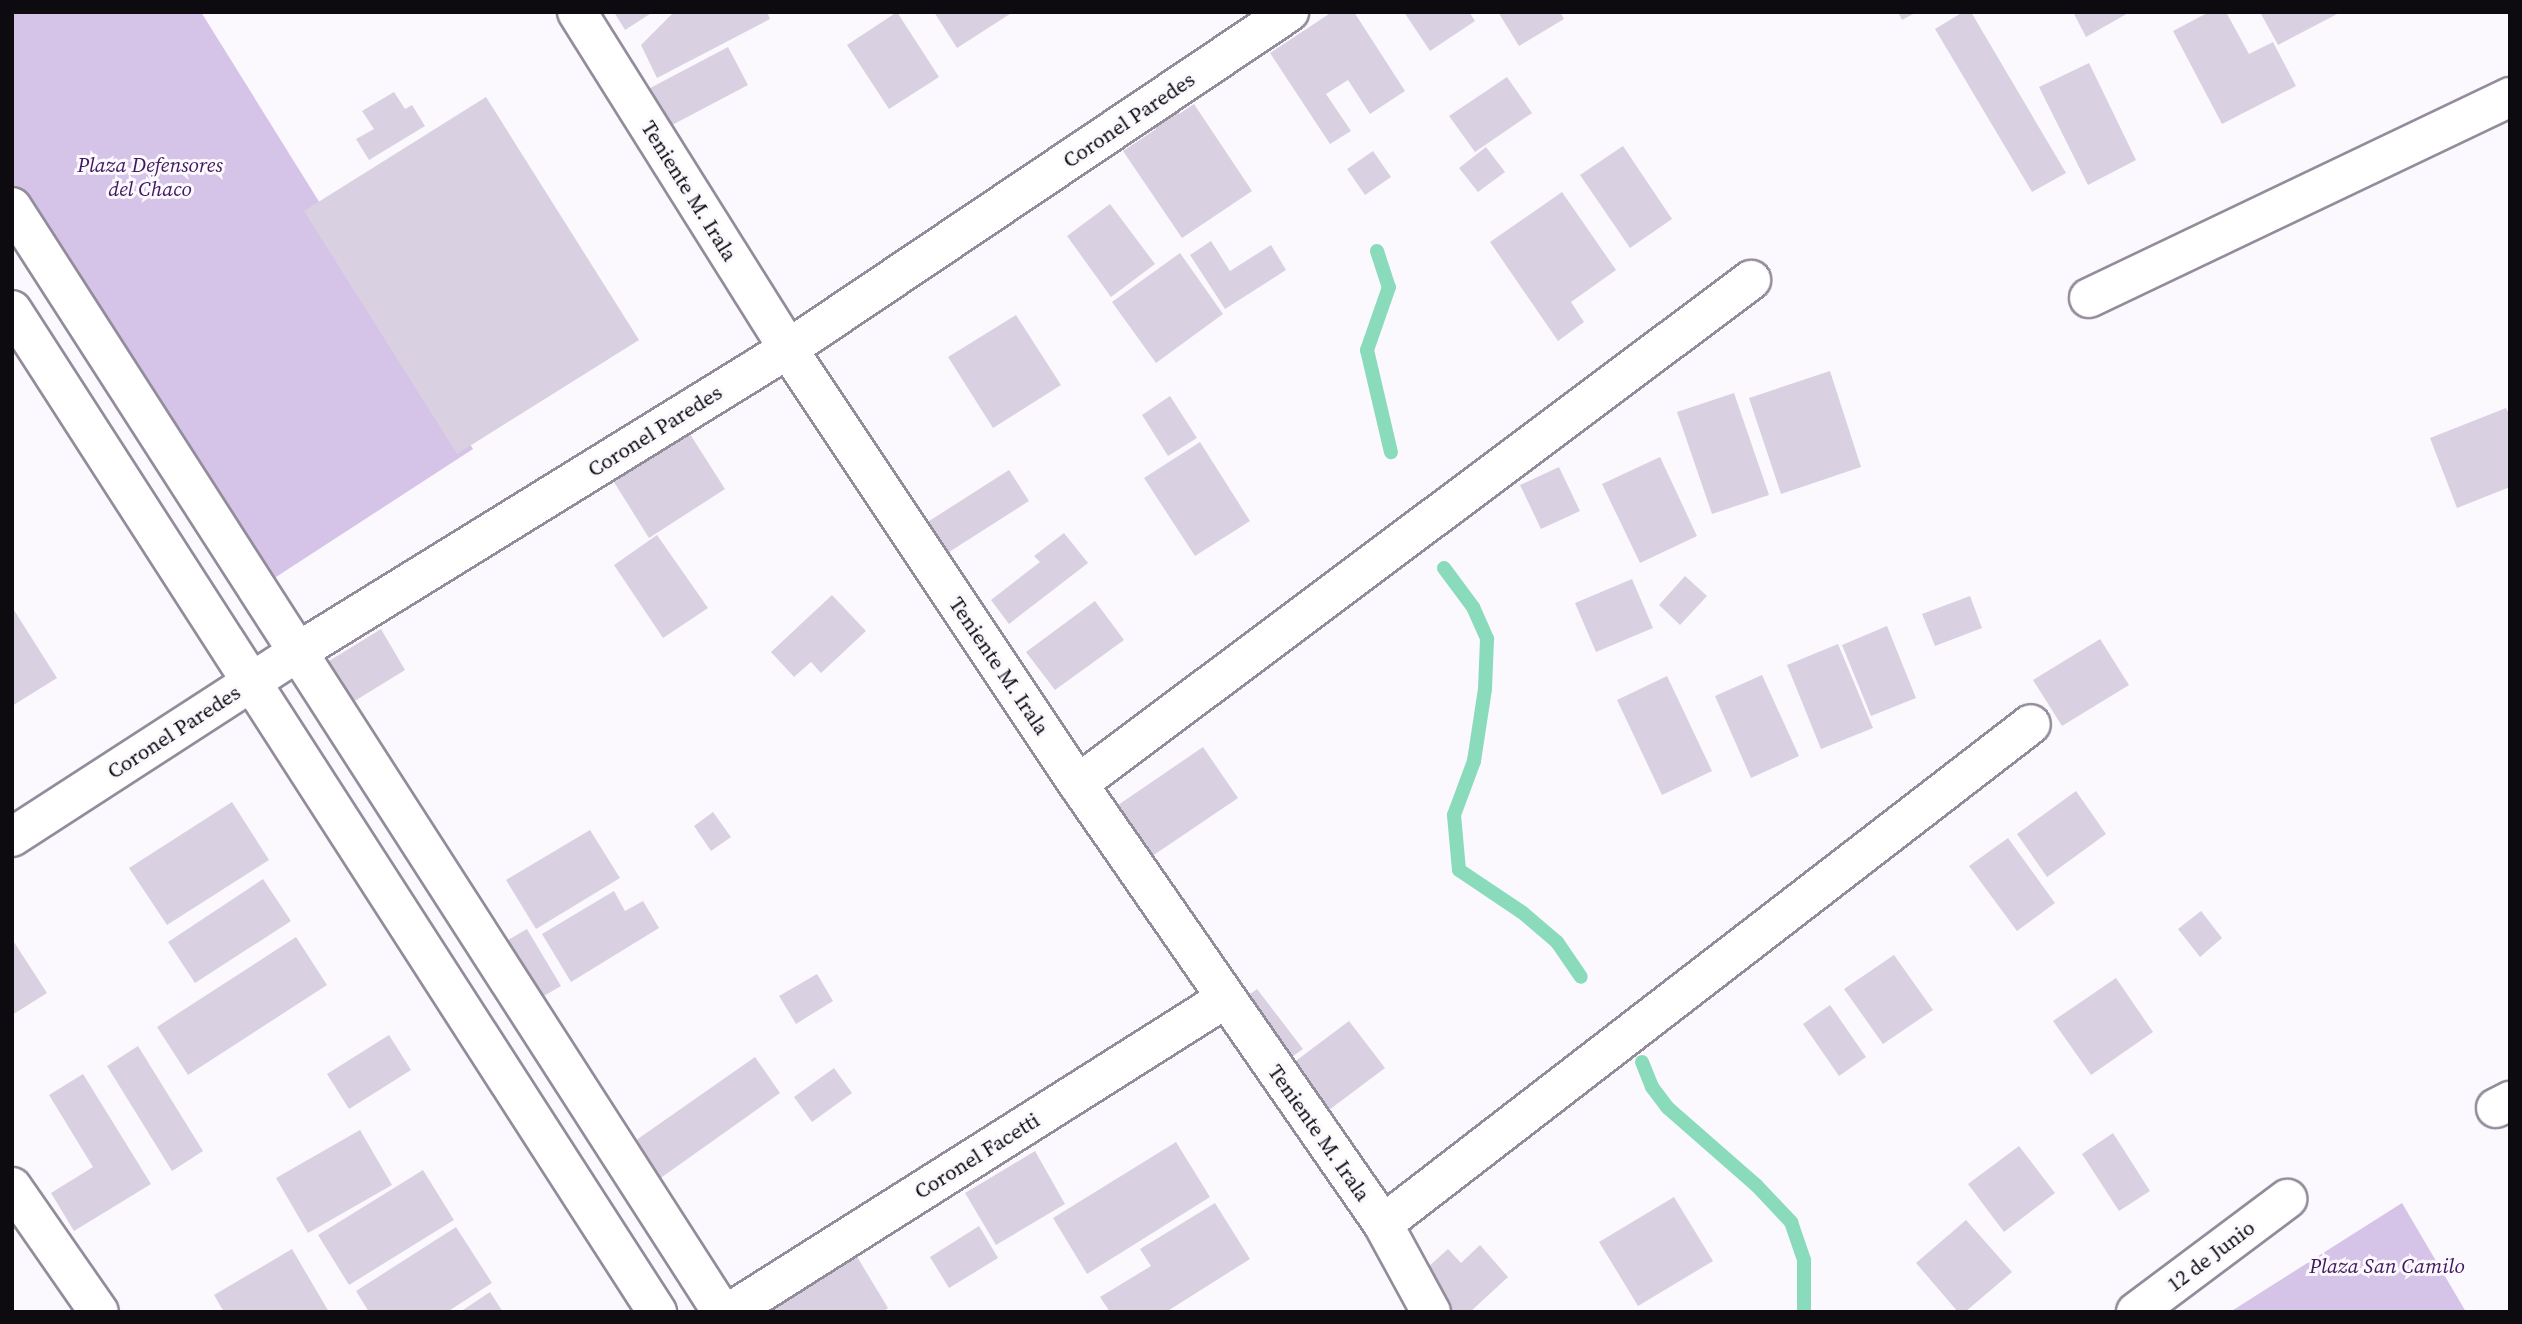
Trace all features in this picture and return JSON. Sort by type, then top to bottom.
[{"type":"street","name":"Teniente M. Irala","points":[[577,12],[788,349],[1077,784],[1383,1224],[1431,1312]]},
{"type":"street","name":"Coronel Paredes","points":[[12,837],[299,651],[788,349],[1289,12]]},
{"type":"street","points":[[2089,298],[2510,97]]},
{"type":"street","points":[[12,207],[722,1312]]},
{"type":"street","points":[[1077,784],[1751,280]]},
{"type":"street","points":[[12,310],[657,1312]]},
{"type":"street","points":[[1383,1224],[2031,724]]},
{"type":"street","name":"Coronel Facetti","points":[[730,1312],[1225,999]]},
{"type":"street","points":[[12,1187],[99,1312]]},
{"type":"street","name":"12 de Junio","points":[[2136,1312],[2287,1199]]},
{"type":"green space","name":"Plaza Defensores del Chaco","points":[[12,12],[201,12],[473,449],[256,590],[12,203]]},
{"type":"green space","name":"Plaza San Camilo","points":[[2402,1203],[2466,1312],[2230,1312]]},
{"type":"building","points":[[614,12],[653,12],[625,30]]},
{"type":"building","points":[[674,12],[767,12],[770,19],[657,78],[641,45]]},
{"type":"building","points":[[897,12],[939,77],[889,109],[847,45]]},
{"type":"building","points":[[934,12],[1013,12],[957,48]]},
{"type":"building","points":[[1332,12],[1354,12],[1405,91],[1370,114],[1348,80],[1326,94],[1351,131],[1330,144],[1270,53]]},
{"type":"building","points":[[1404,12],[1469,12],[1475,21],[1430,51]]},
{"type":"building","points":[[1498,12],[1560,12],[1564,19],[1519,46]]},
{"type":"building","points":[[1898,12],[1917,12],[1902,20]]},
{"type":"building","points":[[1963,12],[1971,12],[2066,173],[2032,192],[1935,29]]},
{"type":"building","points":[[2073,12],[2130,12],[2086,37]]},
{"type":"building","points":[[2209,12],[2226,12],[2249,54],[2273,42],[2296,86],[2222,124],[2173,31]]},
{"type":"building","points":[[2260,12],[2341,12],[2278,45]]},
{"type":"building","points":[[728,47],[748,85],[655,134],[635,96]]},
{"type":"building","points":[[2089,63],[2136,160],[2088,185],[2039,87]]},
{"type":"building","points":[[1507,77],[1532,113],[1475,152],[1449,116]]},
{"type":"building","points":[[394,92],[405,109],[412,105],[425,126],[369,160],[356,139],[374,129],[362,111]]},
{"type":"building","points":[[486,97],[639,340],[457,454],[304,211]]},
{"type":"building","points":[[1194,104],[1252,191],[1182,238],[1123,151],[1156,129],[1151,122],[1174,106],[1179,114]]},
{"type":"building","points":[[1623,146],[1672,219],[1630,248],[1580,175]]},
{"type":"building","points":[[1486,147],[1505,172],[1478,192],[1459,168]]},
{"type":"building","points":[[1373,151],[1391,177],[1365,195],[1347,169]]},
{"type":"building","points":[[1562,192],[1616,270],[1571,302],[1584,322],[1558,341],[1490,242]]},
{"type":"building","points":[[1110,204],[1155,264],[1111,297],[1067,236]]},
{"type":"building","points":[[1211,241],[1230,271],[1271,245],[1286,270],[1225,309],[1190,255]]},
{"type":"building","points":[[1180,253],[1223,314],[1156,363],[1112,302]]},
{"type":"building","points":[[1016,315],[1061,385],[993,428],[948,357]]},
{"type":"building","points":[[1830,371],[1861,467],[1781,494],[1749,398]]},
{"type":"building","points":[[1734,393],[1769,495],[1712,514],[1677,412]]},
{"type":"building","points":[[1170,396],[1197,438],[1168,456],[1142,415]]},
{"type":"building","points":[[2506,408],[2510,416],[2510,487],[2457,508],[2430,438]]},
{"type":"building","points":[[688,431],[725,489],[649,538],[612,479]]},
{"type":"building","points":[[1200,442],[1250,521],[1195,556],[1144,478]]},
{"type":"building","points":[[1660,457],[1697,536],[1640,563],[1602,484]]},
{"type":"building","points":[[1559,467],[1580,511],[1541,529],[1520,485]]},
{"type":"building","points":[[1009,470],[1029,501],[946,554],[926,523]]},
{"type":"building","points":[[1064,533],[1088,563],[1009,624],[991,600],[1040,562],[1034,556]]},
{"type":"building","points":[[657,535],[708,608],[663,638],[614,565]]},
{"type":"building","points":[[1685,576],[1707,596],[1680,625],[1659,605]]},
{"type":"building","points":[[1632,579],[1653,628],[1596,652],[1575,603]]},
{"type":"building","points":[[832,595],[866,631],[821,673],[811,662],[794,677],[771,652]]},
{"type":"building","points":[[1970,596],[1982,628],[1935,646],[1922,614]]},
{"type":"building","points":[[1095,601],[1124,640],[1055,690],[1026,652]]},
{"type":"building","points":[[12,607],[57,678],[12,706]]},
{"type":"building","points":[[1887,626],[1916,698],[1871,716],[1842,645]]},
{"type":"building","points":[[381,629],[405,670],[353,702],[329,661]]},
{"type":"building","points":[[2100,639],[2129,685],[2062,726],[2033,680]]},
{"type":"building","points":[[1838,644],[1873,728],[1821,749],[1787,665]]},
{"type":"building","points":[[1762,675],[1799,756],[1751,778],[1715,696]]},
{"type":"building","points":[[1667,676],[1712,771],[1662,795],[1617,700]]},
{"type":"building","points":[[1203,747],[1238,798],[1139,865],[1105,814]]},
{"type":"building","points":[[2076,791],[2106,834],[2047,877],[2017,834]]},
{"type":"building","points":[[232,802],[269,860],[167,925],[129,868]]},
{"type":"building","points":[[713,812],[731,837],[711,851],[694,826]]},
{"type":"building","points":[[590,830],[620,878],[536,929],[506,880]]},
{"type":"building","points":[[2008,838],[2055,903],[2017,931],[1969,866]]},
{"type":"building","points":[[263,879],[291,921],[195,983],[168,942]]},
{"type":"building","points":[[614,891],[625,911],[643,901],[659,928],[571,982],[542,934]]},
{"type":"building","points":[[2201,911],[2222,938],[2200,957],[2178,929]]},
{"type":"building","points":[[527,929],[561,986],[530,1004],[496,947]]},
{"type":"building","points":[[296,937],[327,985],[188,1075],[157,1027]]},
{"type":"building","points":[[12,939],[47,993],[12,1015]]},
{"type":"building","points":[[1894,955],[1933,1010],[1883,1044],[1844,989]]},
{"type":"building","points":[[817,974],[833,1001],[796,1024],[779,996]]},
{"type":"building","points":[[2116,978],[2153,1032],[2091,1075],[2053,1021]]},
{"type":"building","points":[[1257,989],[1303,1049],[1282,1064],[1236,1004]]},
{"type":"building","points":[[1830,1005],[1866,1057],[1839,1076],[1803,1024]]},
{"type":"building","points":[[1349,1021],[1385,1068],[1329,1110],[1293,1063]]},
{"type":"building","points":[[389,1035],[411,1070],[349,1109],[327,1074]]},
{"type":"building","points":[[138,1046],[203,1151],[172,1171],[107,1066]]},
{"type":"building","points":[[755,1057],[780,1093],[648,1187],[622,1150]]},
{"type":"building","points":[[834,1068],[852,1093],[812,1122],[794,1097]]},
{"type":"building","points":[[83,1074],[151,1184],[74,1231],[51,1193],[93,1167],[49,1095]]},
{"type":"building","points":[[360,1130],[392,1185],[308,1233],[276,1178]]},
{"type":"building","points":[[2113,1133],[2150,1191],[2119,1211],[2082,1154]]},
{"type":"building","points":[[1176,1142],[1210,1197],[1087,1274],[1053,1218]]},
{"type":"building","points":[[2019,1146],[2055,1193],[2004,1232],[1968,1184]]},
{"type":"building","points":[[1035,1151],[1065,1204],[996,1245],[965,1193]]},
{"type":"building","points":[[423,1170],[454,1220],[349,1285],[318,1235]]},
{"type":"building","points":[[1674,1197],[1713,1261],[1638,1306],[1599,1242]]},
{"type":"building","points":[[1215,1203],[1250,1259],[1166,1312],[1110,1312],[1100,1297],[1151,1266],[1140,1249]]},
{"type":"building","points":[[1966,1220],[2012,1272],[1965,1312],[1958,1312],[1916,1263]]},
{"type":"building","points":[[979,1226],[998,1258],[949,1288],[930,1257]]},
{"type":"building","points":[[456,1227],[492,1283],[447,1312],[369,1312],[356,1291]]},
{"type":"building","points":[[1480,1245],[1508,1277],[1470,1312],[1449,1312],[1417,1277],[1448,1249],[1461,1263]]},
{"type":"building","points":[[292,1249],[329,1312],[224,1312],[214,1295]]},
{"type":"building","points":[[856,1255],[888,1308],[883,1312],[764,1312]]},
{"type":"building","points":[[490,1292],[503,1312],[460,1312]]},
{"type":"waterway","points":[[1377,251],[1389,287],[1367,350],[1391,452]]},
{"type":"waterway","points":[[1444,568],[1473,607],[1487,639],[1485,689],[1474,761],[1454,815],[1459,870],[1523,913],[1557,942],[1581,977]]},
{"type":"waterway","points":[[1642,1062],[1652,1087],[1668,1108],[1757,1186],[1791,1222],[1804,1260],[1804,1312]]}]
